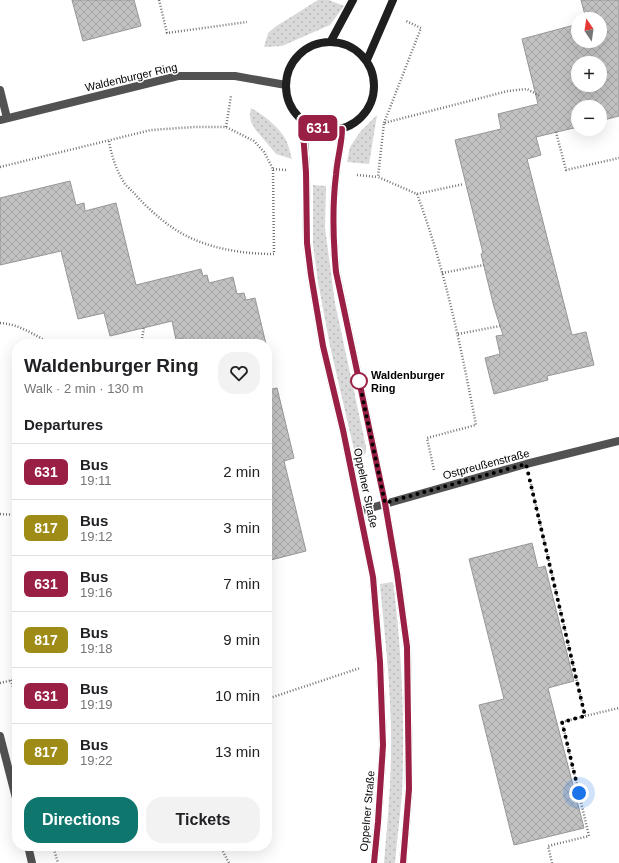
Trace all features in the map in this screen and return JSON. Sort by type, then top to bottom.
[{"type":"street","points":[[331,41],[353,0]]},
{"type":"street","points":[[367,60],[393,0]]},
{"type":"street","points":[[331,41],[345,44],[357,51],[367,60],[373,73],[375,87],[372,101],[365,113],[355,122],[342,129],[328,130],[314,128],[302,120],[293,111],[287,98],[286,85],[288,71],[295,59],[305,49],[317,43],[331,41]]},
{"type":"street","name":"Waldenburger Ring","points":[[0,90],[3,119],[178,76],[235,76],[286,85]]},
{"type":"street","name":"Oppelner Straße","points":[[302,120],[306,172],[307,243],[311,275],[323,346],[343,430],[373,577],[380,662],[383,745],[374,863]]},
{"type":"street","name":"Oppelner Straße","points":[[342,129],[342,140],[332,211],[336,272],[385,503],[397,573],[407,647],[409,789],[403,863]]},
{"type":"street","name":"Ostpreußenstraße","points":[[360,511],[526,464],[619,442]]},
{"type":"street","points":[[0,736],[12,783]]},
{"type":"street","points":[[29,851],[32,863]]},
{"type":"path","points":[[159,0],[167,33],[247,22]]},
{"type":"path","points":[[387,13],[421,28],[384,123],[378,177],[417,194],[464,184]]},
{"type":"path","points":[[226,127],[235,76]]},
{"type":"path","points":[[384,123],[508,91],[527,89],[540,96]]},
{"type":"path","points":[[0,167],[151,130],[226,127],[254,141],[264,152],[273,169],[274,254],[256,254],[224,249],[193,239],[167,224],[144,204],[123,182],[110,152],[109,141]]},
{"type":"path","points":[[556,132],[566,170],[619,158]]},
{"type":"path","points":[[417,194],[430,229],[458,334],[476,425],[427,438],[438,488]]},
{"type":"path","points":[[442,273],[484,264]]},
{"type":"path","points":[[0,323],[18,327],[41,339]]},
{"type":"path","points":[[458,334],[500,326]]},
{"type":"path","points":[[142,339],[144,327]]},
{"type":"path","points":[[526,464],[585,716]]},
{"type":"path","points":[[0,514],[12,515]]},
{"type":"path","points":[[272,697],[380,662]]},
{"type":"path","points":[[0,683],[11,680],[12,684]]},
{"type":"path","points":[[552,863],[548,846],[589,836],[562,722],[619,708]]},
{"type":"path","points":[[54,851],[58,863]]},
{"type":"path","points":[[223,851],[229,863]]},
{"type":"shaded area","points":[[318,0],[329,0],[344,6],[330,25],[282,46],[264,47],[268,33]]},
{"type":"shaded area","points":[[251,108],[266,118],[279,130],[287,142],[292,159],[276,154],[255,129],[251,122]]},
{"type":"shaded area","points":[[377,115],[369,164],[347,162],[350,147],[360,132]]},
{"type":"shaded area","points":[[313,185],[326,186],[325,228],[335,303],[366,447],[366,452],[364,455],[358,456],[355,454],[330,346],[318,282],[313,244]]},
{"type":"shaded area","points":[[393,582],[401,661],[403,767],[395,863],[384,863],[389,807],[391,730],[388,667],[380,584]]},
{"type":"building","points":[[72,0],[134,0],[141,26],[83,41]]},
{"type":"building","points":[[581,0],[619,0],[619,116],[607,119],[607,100],[571,100],[571,129],[536,137],[541,155],[527,159],[572,335],[586,332],[594,365],[547,376],[548,380],[494,394],[485,358],[500,354],[496,336],[503,335],[494,307],[481,254],[483,253],[455,140],[501,129],[498,114],[538,104],[522,39],[571,26],[571,48],[607,48],[607,12],[584,12]]},
{"type":"building","points":[[70,181],[76,205],[84,203],[85,211],[116,203],[136,285],[201,269],[203,276],[207,275],[209,283],[233,277],[237,294],[244,293],[246,300],[255,298],[265,339],[176,339],[172,321],[110,336],[104,313],[78,319],[61,251],[0,265],[0,198]]},
{"type":"building","points":[[277,388],[294,458],[284,461],[306,551],[272,560],[272,389]]},
{"type":"building","points":[[532,543],[538,568],[545,566],[574,681],[548,688],[584,828],[514,845],[479,705],[504,699],[469,559]]},
{"type":"bus line","name":"631","points":[[374,863],[383,745],[380,662],[373,577],[343,430],[323,346],[311,275],[307,243],[306,172],[302,120],[314,128],[328,130],[342,129],[342,140],[332,211],[336,272],[385,503],[397,573],[407,647],[409,789],[403,863]]},
{"type":"place","name":"Waldenburger Ring","points":[[359,381]]},
{"type":"route","points":[[359,381],[385,503],[526,464],[585,716],[562,722],[579,793]]}]
